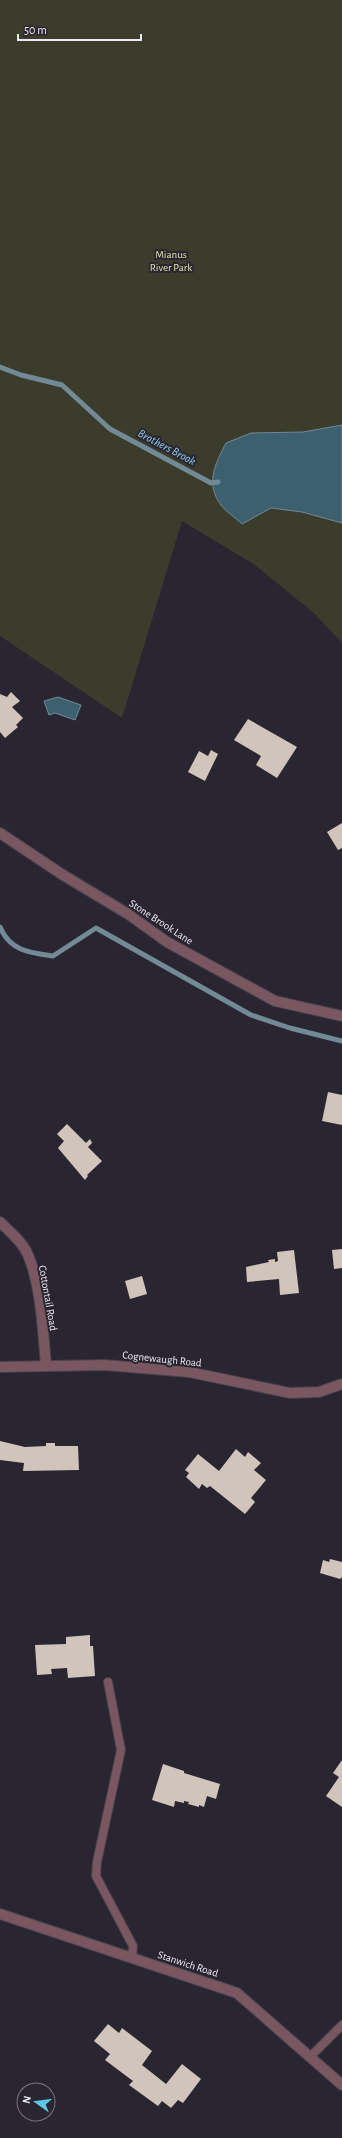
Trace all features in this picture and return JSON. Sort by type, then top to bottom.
[{"type":"street","name":"Stone Brook Lane","points":[[0,833],[63,875],[128,914],[167,942],[274,1000],[342,1016]]},
{"type":"street","name":"Cottontail Road","points":[[0,1222],[28,1254],[42,1324],[46,1365]]},
{"type":"street","name":"Cognewaugh Road","points":[[0,1367],[105,1365],[189,1372],[290,1393],[319,1392],[342,1384]]},
{"type":"street","name":"Stanwich Road","points":[[0,1914],[237,1993],[342,2085]]},
{"type":"lane","points":[[108,1682],[121,1750],[97,1862],[96,1876],[133,1946],[132,1958]]},
{"type":"lane","points":[[310,2057],[342,2025]]},
{"type":"green space","name":"Mianus River Park","points":[[0,0],[342,0],[342,643],[315,614],[255,565],[182,521],[122,718],[0,636]]},
{"type":"water","points":[[342,425],[342,523],[302,512],[271,508],[242,524],[223,508],[216,497],[213,489],[213,474],[215,466],[226,443],[251,433],[303,432]]},
{"type":"water","points":[[58,697],[81,705],[75,720],[55,713],[49,715],[44,701]]},
{"type":"building","points":[[11,692],[20,701],[12,707],[23,718],[16,725],[18,727],[5,738],[0,732],[0,694],[7,697]]},
{"type":"building","points":[[248,719],[297,747],[277,778],[256,765],[261,756],[234,740]]},
{"type":"building","points":[[211,750],[218,754],[205,781],[188,772],[199,751],[208,756]]},
{"type":"building","points":[[342,823],[342,848],[338,850],[327,832]]},
{"type":"building","points":[[328,1092],[342,1095],[342,1125],[322,1121]]},
{"type":"building","points":[[67,1124],[86,1143],[90,1139],[92,1143],[88,1147],[102,1161],[87,1175],[88,1176],[85,1180],[58,1148],[64,1141],[57,1134]]},
{"type":"building","points":[[342,1249],[342,1268],[334,1269],[332,1250]]},
{"type":"building","points":[[294,1250],[299,1293],[280,1295],[279,1279],[247,1282],[246,1267],[269,1262],[268,1260],[275,1259],[275,1262],[278,1261],[277,1252]]},
{"type":"building","points":[[142,1276],[147,1294],[130,1299],[125,1281]]},
{"type":"building","points":[[0,1441],[25,1447],[46,1446],[46,1443],[55,1443],[55,1446],[78,1446],[79,1470],[23,1471],[24,1463],[0,1460]]},
{"type":"building","points":[[236,1449],[245,1457],[248,1452],[261,1463],[254,1470],[266,1480],[251,1498],[255,1502],[245,1514],[210,1486],[207,1488],[202,1484],[199,1489],[186,1477],[189,1473],[185,1470],[198,1454],[219,1471]]},
{"type":"building","points":[[330,1559],[342,1562],[342,1577],[340,1579],[320,1573],[323,1560],[329,1562]]},
{"type":"building","points":[[90,1635],[90,1646],[93,1646],[95,1676],[68,1678],[67,1668],[51,1669],[52,1674],[37,1675],[35,1645],[66,1644],[66,1637]]},
{"type":"building","points":[[342,1760],[342,1807],[326,1796],[339,1777],[333,1773]]},
{"type":"building","points":[[163,1764],[184,1771],[184,1773],[220,1784],[216,1799],[207,1796],[204,1807],[188,1804],[189,1802],[184,1801],[184,1803],[175,1801],[174,1807],[152,1800]]},
{"type":"building","points":[[108,2024],[119,2033],[122,2028],[152,2051],[142,2065],[166,2084],[182,2064],[201,2079],[183,2103],[178,2100],[171,2108],[162,2101],[158,2106],[129,2085],[133,2081],[105,2060],[110,2054],[94,2041]]},
{"type":"waterway","name":"Brothers Brook","points":[[0,367],[21,375],[62,385],[110,429],[211,483],[218,482]]},
{"type":"waterway","points":[[0,927],[4,935],[15,946],[36,954],[53,956],[96,928],[251,1015],[290,1028],[342,1041]]}]
